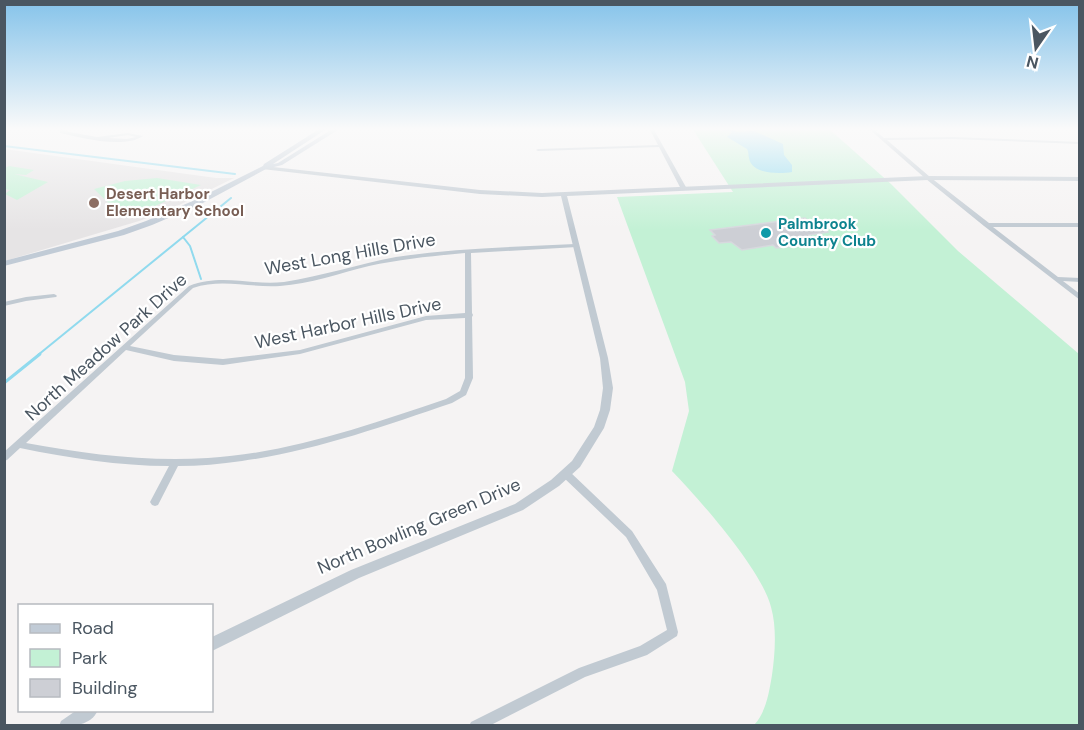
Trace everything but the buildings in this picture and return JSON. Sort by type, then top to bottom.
[{"type":"main road","points":[[264,168],[269,162]]},
{"type":"main road","points":[[4,264],[22,262],[113,239],[121,233],[181,210],[264,168],[283,162]]},
{"type":"main road","points":[[4,270],[22,262]]},
{"type":"street","points":[[670,162],[684,189]]},
{"type":"street","points":[[910,162],[1080,298]]},
{"type":"street","points":[[264,168],[480,192],[564,195],[928,178],[1080,179]]},
{"type":"street","name":"North Bowling Green Drive","points":[[213,644],[355,574],[519,507],[566,474],[576,464],[600,428],[608,388],[604,358],[564,195]]},
{"type":"street","points":[[986,225],[1080,225]]},
{"type":"street","name":"West Long Hills Drive","points":[[201,282],[214,280],[246,285],[278,284],[315,278],[380,262],[468,251],[575,246]]},
{"type":"street","points":[[20,445],[72,456],[128,462],[175,463],[225,460],[308,444],[449,401],[463,393],[469,378],[468,251]]},
{"type":"street","points":[[1054,279],[1080,280]]},
{"type":"street","name":"North Meadow Park Drive","points":[[4,458],[192,287],[201,282]]},
{"type":"street","points":[[4,304],[26,298],[54,296]]},
{"type":"street","name":"West Harbor Hills Drive","points":[[126,348],[174,358],[223,362],[300,352],[426,318],[470,315]]},
{"type":"street","points":[[155,502],[175,463]]},
{"type":"street","points":[[475,726],[583,672],[643,651],[673,632],[662,588],[629,534],[566,474]]},
{"type":"street","points":[[66,726],[89,712]]},
{"type":"shaded area","name":"Desert Harbor Elementary School","points":[[4,162],[100,162],[216,178],[234,178],[171,209],[139,221],[5,261]]},
{"type":"green space","name":"Palmbrook Country Club","points":[[714,162],[866,162],[958,251],[1079,354],[1079,725],[754,725],[764,708],[772,675],[775,641],[771,607],[756,574],[743,555],[672,471],[689,411],[685,382],[617,197],[733,192]]},
{"type":"green space","points":[[9,166],[34,170],[26,175],[14,174],[48,182],[17,200],[5,194],[10,190],[4,189],[5,168]]},
{"type":"green space","points":[[157,178],[201,185],[131,217],[122,216],[94,189],[125,181]]},
{"type":"water","points":[[750,162],[790,162],[792,172],[767,172]]},
{"type":"waterway","points":[[137,162],[235,174]]},
{"type":"waterway","points":[[183,237],[231,198]]},
{"type":"waterway","points":[[38,355],[183,237]]},
{"type":"waterway","points":[[183,237],[190,246],[201,279]]},
{"type":"waterway","points":[[4,383],[40,354]]},
{"type":"place","name":"Desert Harbor Elementary School","points":[[94,203]]},
{"type":"place","name":"Palmbrook Country Club","points":[[766,233]]}]
